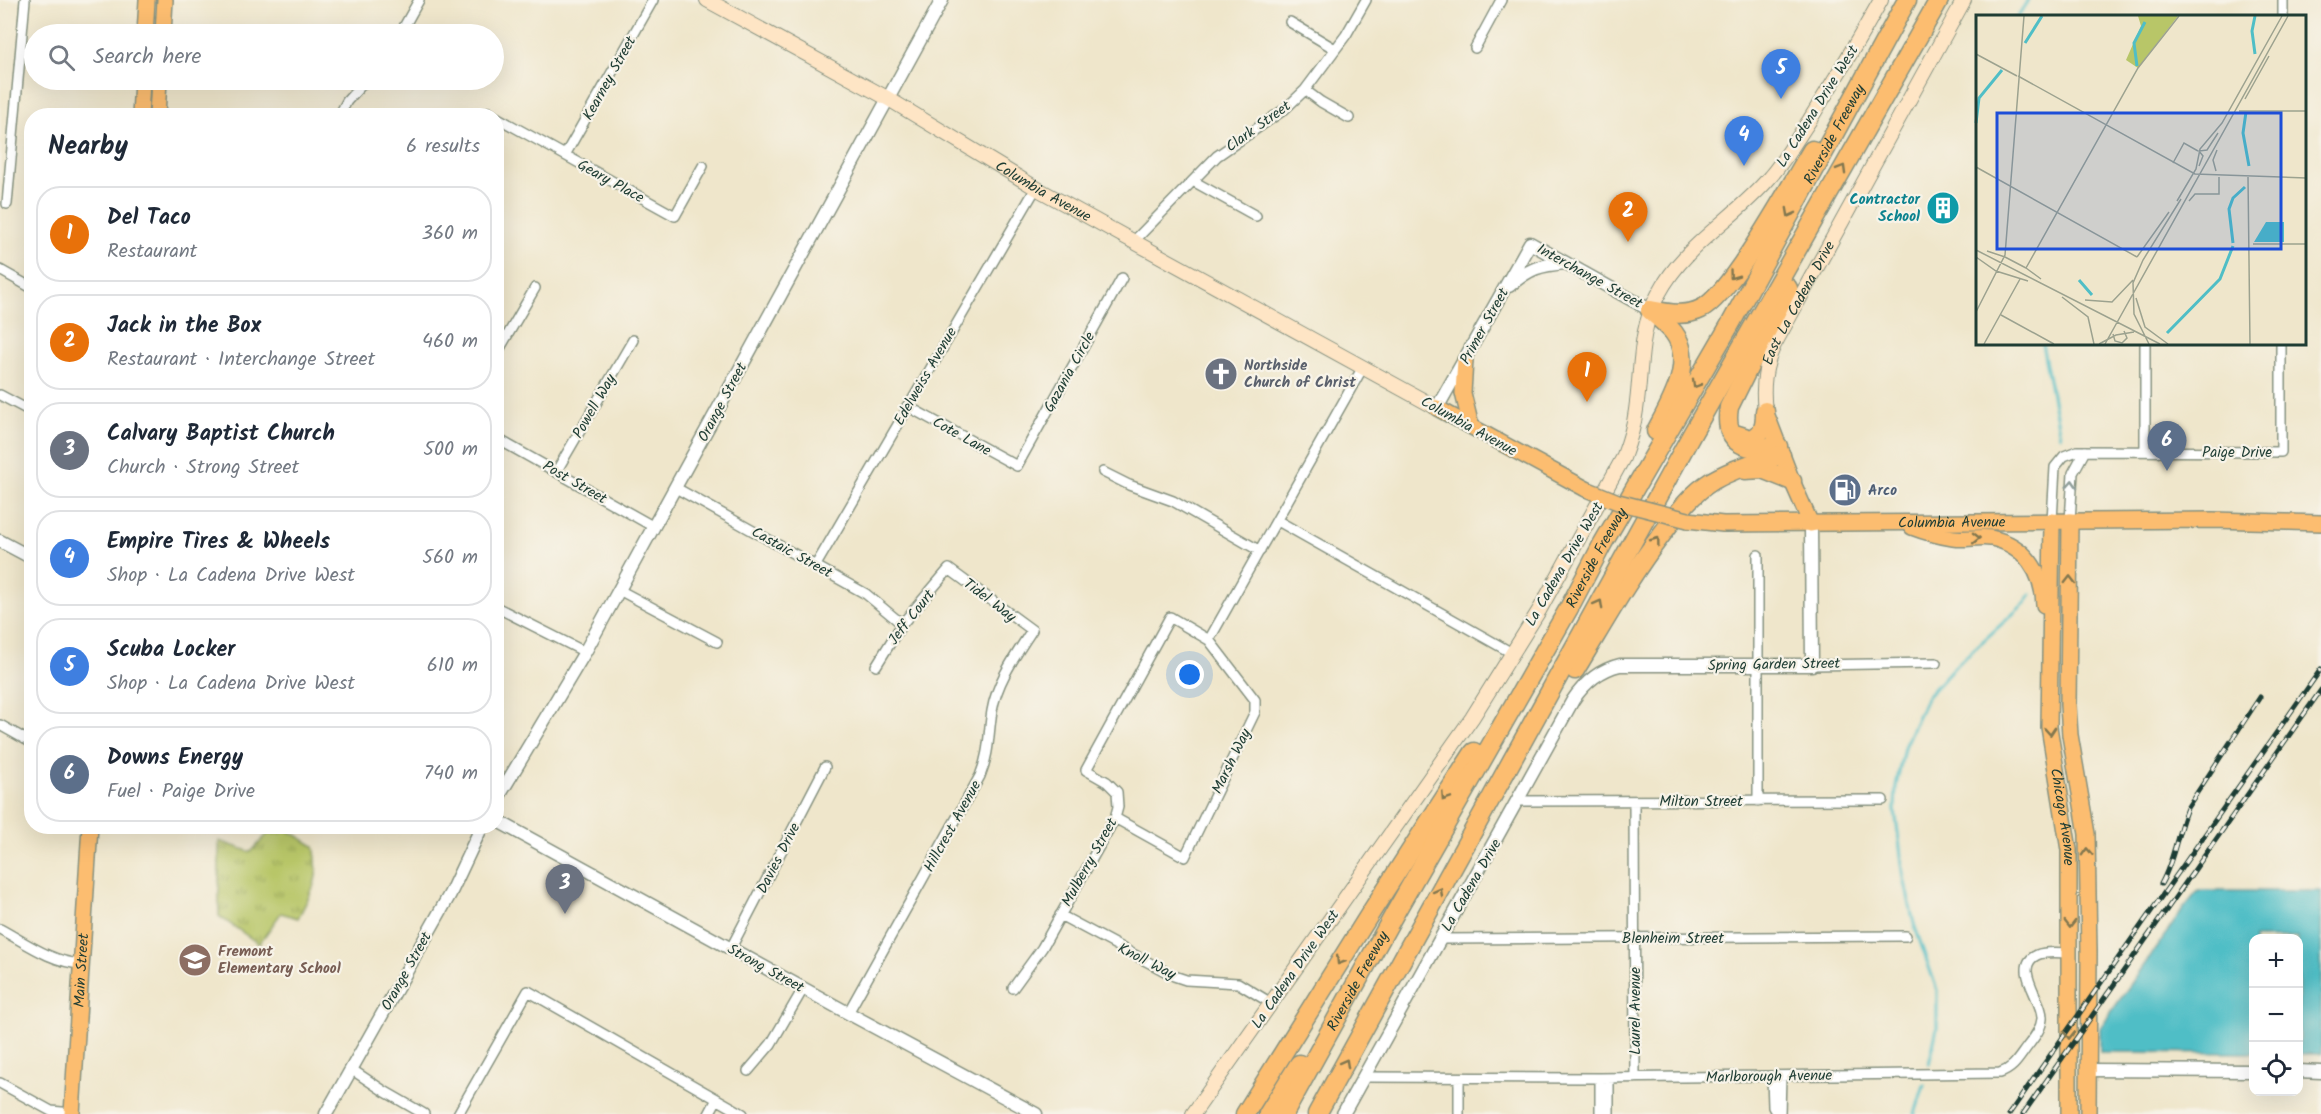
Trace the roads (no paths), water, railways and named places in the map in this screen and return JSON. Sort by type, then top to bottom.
[{"type":"highway","name":"Riverside Freeway","points":[[1284,1114],[1395,913],[1569,608],[1603,543],[1731,323],[1907,0]]},
{"type":"highway","name":"Riverside Freeway","points":[[1317,1114],[1803,238],[1939,0]]},
{"type":"highway","points":[[1650,310],[1687,314],[1713,302],[1734,275],[1813,148],[1873,44],[1888,33]]},
{"type":"highway","points":[[1780,450],[1745,447],[1736,442],[1728,426],[1729,407],[1789,286],[1803,238]]},
{"type":"highway","points":[[1603,543],[1609,518],[1658,428],[1682,369],[1683,355],[1680,344],[1674,333],[1650,310]]},
{"type":"highway","points":[[1728,426],[1736,435],[1751,440],[1762,432],[1765,411]]},
{"type":"highway","points":[[1530,728],[1565,686],[1638,566],[1685,503],[1710,482],[1780,450]]},
{"type":"highway","points":[[1731,471],[1762,469],[1792,481]]},
{"type":"highway","points":[[1245,1114],[1391,880],[1569,608]]},
{"type":"highway","points":[[1268,1114],[1395,913]]},
{"type":"main road","points":[[146,24],[147,0]]},
{"type":"main road","points":[[164,24],[165,0]]},
{"type":"main road","name":"Columbia Avenue","points":[[707,0],[887,98],[1036,188],[1135,240],[1586,489],[1652,513],[1723,524],[2213,519],[2321,523]]},
{"type":"main road","name":"La Cadena Drive West","points":[[1192,1114],[1431,778],[1472,718],[1540,609],[1623,458],[1632,433],[1641,347],[1650,310],[1672,269],[1698,242],[1755,194],[1778,168],[1836,79],[1881,0]]},
{"type":"main road","name":"East La Cadena Drive","points":[[1811,524],[1765,411],[1763,382],[1765,368],[1772,348],[1964,0]]},
{"type":"main road","points":[[140,108],[141,90]]},
{"type":"main road","points":[[157,108],[158,90]]},
{"type":"main road","points":[[1465,360],[1463,393],[1471,426]]},
{"type":"main road","name":"Chicago Avenue","points":[[2052,521],[2049,727],[2068,850],[2069,1114]]},
{"type":"main road","name":"Chicago Avenue","points":[[2070,521],[2068,705],[2070,735],[2087,834],[2088,1114]]},
{"type":"main road","points":[[1899,522],[1921,531],[1955,538],[1989,538],[2010,544],[2022,552],[2031,560],[2040,578],[2044,596],[2046,638],[2050,653]]},
{"type":"main road","name":"Main Street","points":[[72,1114],[89,834]]},
{"type":"main road","points":[[2070,952],[2089,952]]},
{"type":"main road","points":[[2079,1114],[2080,1075],[2088,1070]]},
{"type":"street","points":[[7,204],[25,0]]},
{"type":"street","points":[[406,24],[419,0]]},
{"type":"street","name":"Kearney Street","points":[[565,155],[653,0]]},
{"type":"street","name":"Orange Street","points":[[504,788],[585,652],[942,0]]},
{"type":"street","name":"Clark Street","points":[[1135,240],[1217,156],[1285,110],[1305,90],[1335,49],[1366,0]]},
{"type":"street","points":[[1474,48],[1501,0]]},
{"type":"street","points":[[1290,21],[1335,49]]},
{"type":"street","points":[[343,108],[357,90]]},
{"type":"street","points":[[1305,90],[1349,118]]},
{"type":"street","name":"Geary Place","points":[[504,122],[675,216],[703,166]]},
{"type":"street","points":[[1193,181],[1256,216]]},
{"type":"street","name":"Edelweiss Avenue","points":[[816,565],[1036,188]]},
{"type":"street","name":"Interchange Street","points":[[1530,243],[1650,310]]},
{"type":"street","name":"Primer Street","points":[[1437,408],[1530,243]]},
{"type":"street","points":[[1504,291],[1535,267],[1566,263]]},
{"type":"street","points":[[0,270],[24,284]]},
{"type":"street","name":"Gazania Circle","points":[[1017,466],[1122,278]]},
{"type":"street","points":[[504,341],[535,288]]},
{"type":"street","name":"Powell Way","points":[[556,472],[633,339]]},
{"type":"street","points":[[2145,345],[2145,451]]},
{"type":"street","name":"Paige Drive","points":[[2052,521],[2055,467],[2064,456],[2085,451],[2281,452],[2281,345]]},
{"type":"street","points":[[1209,640],[1363,367]]},
{"type":"street","points":[[0,395],[24,408]]},
{"type":"street","name":"Cote Lane","points":[[907,406],[1017,466]]},
{"type":"street","name":"Post Street","points":[[504,443],[654,527]]},
{"type":"street","points":[[2070,521],[2073,473],[2085,451]]},
{"type":"street","points":[[1103,472],[1129,485],[1173,501],[1260,551]]},
{"type":"street","name":"Castaic Street","points":[[676,488],[866,594],[902,624]]},
{"type":"street","points":[[1278,521],[1512,653]]},
{"type":"street","points":[[1811,524],[1812,665]]},
{"type":"street","points":[[0,540],[24,554]]},
{"type":"street","points":[[1758,555],[1758,801]]},
{"type":"street","name":"Jeff Court","points":[[876,666],[902,624],[949,569]]},
{"type":"street","name":"Tidel Way","points":[[949,569],[1032,630]]},
{"type":"street","points":[[619,590],[717,642]]},
{"type":"street","points":[[504,611],[585,652]]},
{"type":"street","name":"Marsh Way","points":[[1115,818],[1185,857],[1255,712],[1255,700],[1209,640],[1170,617]]},
{"type":"street","name":"Mulberry Street","points":[[1013,988],[1042,948],[1115,818],[1118,807],[1117,792],[1107,782],[1086,770],[1170,617]]},
{"type":"street","name":"Hillcrest Avenue","points":[[848,1013],[980,776],[988,750],[992,711],[998,690],[1032,630]]},
{"type":"street","name":"Spring Garden Street","points":[[1611,667],[1936,663]]},
{"type":"street","name":"La Cadena Drive","points":[[1343,1114],[1582,687],[1598,673],[1611,667]]},
{"type":"street","points":[[0,725],[24,738]]},
{"type":"street","name":"Davies Drive","points":[[731,948],[825,767]]},
{"type":"street","name":"Milton Street","points":[[1518,801],[1883,800]]},
{"type":"street","name":"Laurel Avenue","points":[[1634,801],[1635,1078]]},
{"type":"street","name":"Strong Street","points":[[504,824],[1036,1114]]},
{"type":"street","name":"Orange Street","points":[[326,1114],[450,894],[478,834]]},
{"type":"street","name":"Knoll Way","points":[[1060,915],[1174,976],[1186,980],[1238,983],[1271,1003]]},
{"type":"street","points":[[0,929],[51,957],[68,963],[81,964]]},
{"type":"street","name":"Blenheim Street","points":[[1440,939],[1906,936]]},
{"type":"street","name":"Marlborough Avenue","points":[[1363,1077],[1635,1078],[1969,1074],[2005,1071],[2012,1067],[2040,1029],[2041,1008],[2027,979],[2027,968],[2030,961],[2036,955],[2043,953],[2070,952]]},
{"type":"street","points":[[748,1071],[771,1044],[804,989]]},
{"type":"street","points":[[458,1114],[528,991],[743,1114]]},
{"type":"street","points":[[351,1069],[424,1114]]},
{"type":"street","points":[[2088,1070],[2249,1071]]},
{"type":"street","points":[[2303,1071],[2321,1072]]},
{"type":"street","points":[[1777,1076],[1779,1114]]},
{"type":"street","points":[[1600,1114],[1605,1078]]},
{"type":"street","points":[[1605,1078],[1609,1114]]},
{"type":"street","points":[[1459,1079],[1459,1114]]},
{"type":"street","points":[[0,1083],[51,1112],[72,1114]]},
{"type":"street","points":[[709,1114],[717,1099]]},
{"type":"water","points":[[2198,891],[2321,891],[2321,1054],[2303,1054],[2303,934],[2249,934],[2249,1053],[2100,1052],[2100,1028]]},
{"type":"waterway","points":[[2019,15],[2028,0]]},
{"type":"waterway","points":[[2042,345],[2060,436]]},
{"type":"waterway","points":[[1929,1064],[1937,1028],[1937,990],[1914,924],[1904,878],[1895,810],[1896,786],[1904,747],[1926,698],[1952,669],[2025,603],[2031,594]]},
{"type":"waterway","points":[[1915,1114],[1924,1085]]},
{"type":"railway","points":[[2009,1114],[2321,669]]},
{"type":"railway","points":[[2023,1114],[2321,690]]},
{"type":"railway","points":[[2161,884],[2187,808],[2260,697]]},
{"type":"place","name":"Scuba Locker","points":[[1781,99]]},
{"type":"place","name":"Empire Tires & Wheels","points":[[1744,166]]},
{"type":"place","name":"Contractor School","points":[[1943,208]]},
{"type":"place","name":"Jack in the Box","points":[[1628,242]]},
{"type":"place","name":"Northside Church of Christ","points":[[1221,374]]},
{"type":"place","name":"Del Taco","points":[[1587,402]]},
{"type":"place","name":"Downs Energy","points":[[2167,471]]},
{"type":"place","name":"Arco","points":[[1845,490]]},
{"type":"place","name":"Calvary Baptist Church","points":[[565,914]]},
{"type":"place","name":"Fremont Elementary School","points":[[195,960]]}]
